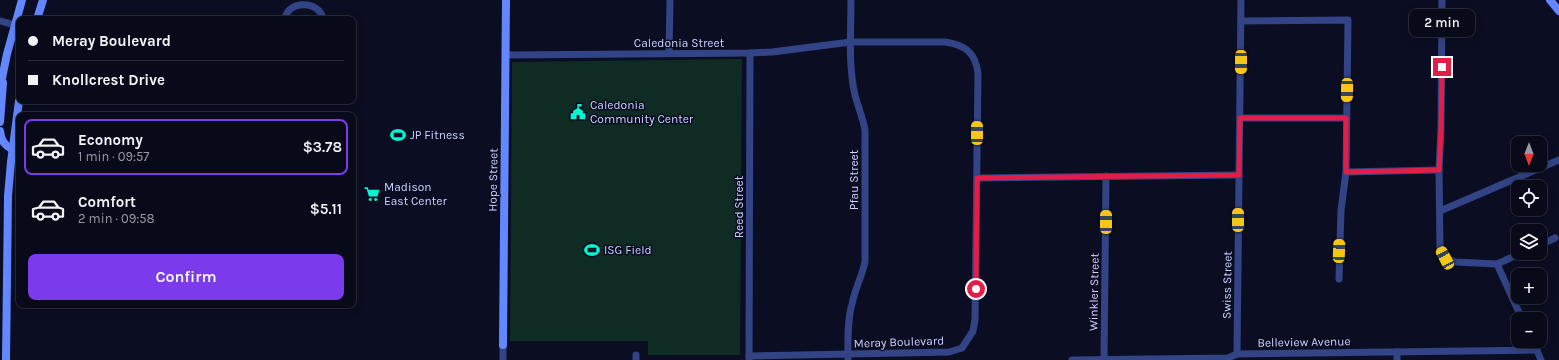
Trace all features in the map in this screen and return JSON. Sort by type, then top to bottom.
[{"type":"main road","points":[[18,16],[22,0]]},
{"type":"main road","points":[[38,16],[42,0]]},
{"type":"main road","name":"Hope Street","points":[[503,345],[506,0]]},
{"type":"main road","points":[[1550,0],[1559,11]]},
{"type":"main road","points":[[0,88],[4,66],[16,21]]},
{"type":"main road","points":[[0,122],[4,66]]},
{"type":"main road","points":[[6,360],[8,196],[16,122]]},
{"type":"main road","points":[[0,131],[2,140],[6,146],[12,149]]},
{"type":"street","points":[[669,53],[670,0]]},
{"type":"street","name":"Pfau Street","points":[[848,357],[849,321],[852,304],[862,276],[865,262],[865,130],[855,96],[852,72],[851,0]]},
{"type":"street","name":"Swiss Street","points":[[1237,354],[1241,0]]},
{"type":"street","points":[[1442,0],[1441,129],[1439,170],[1440,249],[1445,258],[1455,262],[1497,264],[1511,258]]},
{"type":"street","points":[[286,16],[287,11],[294,2],[304,1],[312,2],[320,10],[321,16]]},
{"type":"street","points":[[1241,21],[1348,20],[1346,172],[1341,210],[1339,279]]},
{"type":"street","points":[[0,21],[15,25]]},
{"type":"street","name":"Caledonia Street","points":[[506,55],[750,53],[772,52],[851,42]]},
{"type":"street","name":"Meray Boulevard","points":[[749,358],[848,357],[949,352],[962,348],[973,331],[975,320],[977,178],[978,73],[976,62],[968,51],[958,44],[945,42],[851,42]]},
{"type":"street","name":"Reed Street","points":[[749,358],[750,53]]},
{"type":"street","points":[[1240,118],[1346,118]]},
{"type":"street","points":[[1440,211],[1559,160]]},
{"type":"street","points":[[1346,172],[1439,170]]},
{"type":"street","points":[[977,178],[1239,175]]},
{"type":"street","name":"Winkler Street","points":[[1104,359],[1106,176]]},
{"type":"street","points":[[1547,241],[1555,238]]},
{"type":"street","points":[[1497,264],[1519,312]]},
{"type":"street","name":"Hope Street","points":[[503,345],[503,360]]},
{"type":"street","points":[[1537,350],[1541,360]]},
{"type":"street","name":"Belleview Avenue","points":[[1072,360],[1228,358],[1237,354],[1341,356],[1397,352],[1537,350]]},
{"type":"street","points":[[1397,352],[1397,360]]},
{"type":"green space","name":"ISG Field","points":[[742,59],[740,355],[648,355],[648,341],[510,341],[512,62]]},
{"type":"place","name":"Caledonia Community Center","points":[[578,112]]},
{"type":"place","name":"JP Fitness","points":[[398,135]]},
{"type":"place","name":"Madison East Center","points":[[372,194]]},
{"type":"place","name":"ISG Field","points":[[592,250]]},
{"type":"route","points":[[976,289],[977,178],[1239,175],[1240,118],[1346,118],[1346,172],[1439,170],[1442,67]]}]
